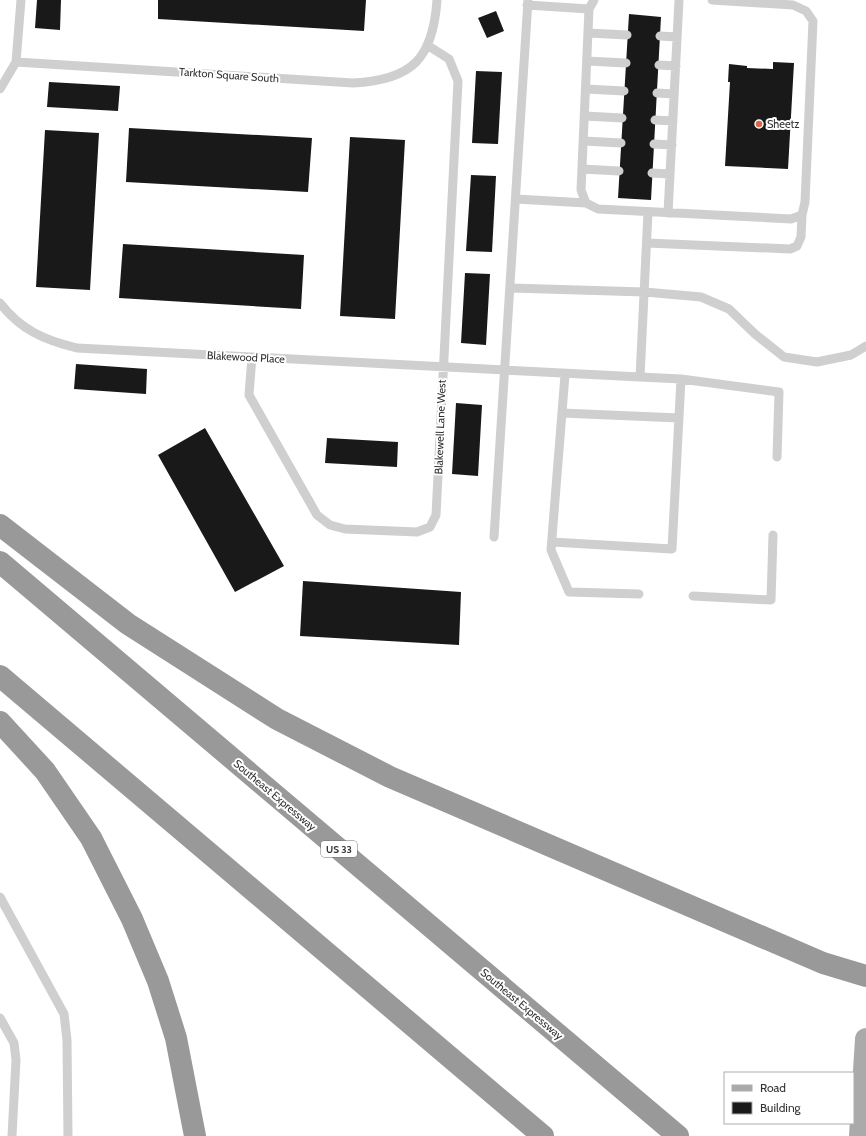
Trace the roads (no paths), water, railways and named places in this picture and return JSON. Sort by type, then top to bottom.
[{"type":"highway","points":[[0,525],[128,624],[277,719],[390,777],[823,962],[866,976]]},
{"type":"highway","name":"Southeast Expressway","points":[[0,562],[678,1136]]},
{"type":"highway","points":[[0,676],[543,1136]]},
{"type":"highway","points":[[0,722],[45,771],[91,838],[132,918],[158,981],[176,1038],[195,1136]]},
{"type":"main road","points":[[860,1136],[866,1039]]},
{"type":"lane","points":[[0,89],[16,62],[21,0]]},
{"type":"lane","name":"Tarkton Square South","points":[[16,62],[353,83],[374,82],[391,78],[406,70],[419,60],[436,25],[438,0]]},
{"type":"lane","points":[[586,203],[581,190],[589,9],[594,0]]},
{"type":"lane","points":[[668,213],[679,0]]},
{"type":"lane","points":[[647,243],[790,250],[797,246],[801,237],[802,215],[805,202],[813,21],[806,10],[793,5],[712,0]]},
{"type":"lane","points":[[494,537],[506,370],[528,2],[589,9]]},
{"type":"lane","points":[[588,33],[627,35]]},
{"type":"lane","points":[[660,36],[677,38]]},
{"type":"lane","name":"Blakewell Lane West","points":[[252,357],[249,395],[317,515],[330,525],[345,529],[417,532],[430,527],[436,515],[442,367],[458,82],[449,59],[427,45]]},
{"type":"lane","points":[[587,61],[626,62]]},
{"type":"lane","points":[[659,65],[676,66]]},
{"type":"lane","points":[[586,89],[624,91]]},
{"type":"lane","points":[[657,93],[674,94]]},
{"type":"lane","points":[[585,116],[622,118]]},
{"type":"lane","points":[[655,120],[673,120]]},
{"type":"lane","points":[[584,141],[621,142]]},
{"type":"lane","points":[[654,144],[672,145]]},
{"type":"lane","points":[[582,170],[619,171]]},
{"type":"lane","points":[[652,173],[670,174]]},
{"type":"lane","points":[[516,199],[586,203],[598,209],[648,212],[791,219],[802,215]]},
{"type":"lane","points":[[640,377],[648,212]]},
{"type":"lane","points":[[510,288],[645,292],[701,297],[729,309],[755,334],[784,357],[817,362],[851,355],[866,346]]},
{"type":"lane","name":"Blakewood Place","points":[[0,303],[13,319],[35,334],[54,342],[77,348],[506,370],[565,375],[681,379],[779,392],[777,457]]},
{"type":"lane","points":[[565,375],[551,550],[569,592],[638,594]]},
{"type":"lane","points":[[552,542],[672,549],[681,379]]},
{"type":"lane","points":[[562,413],[679,418]]},
{"type":"lane","points":[[693,596],[771,600],[773,535]]},
{"type":"lane","points":[[0,897],[64,1014],[67,1040],[68,1136]]},
{"type":"lane","points":[[0,1018],[14,1043],[16,1060],[12,1136]]},
{"type":"place","name":"Sheetz","points":[[759,124]]}]
